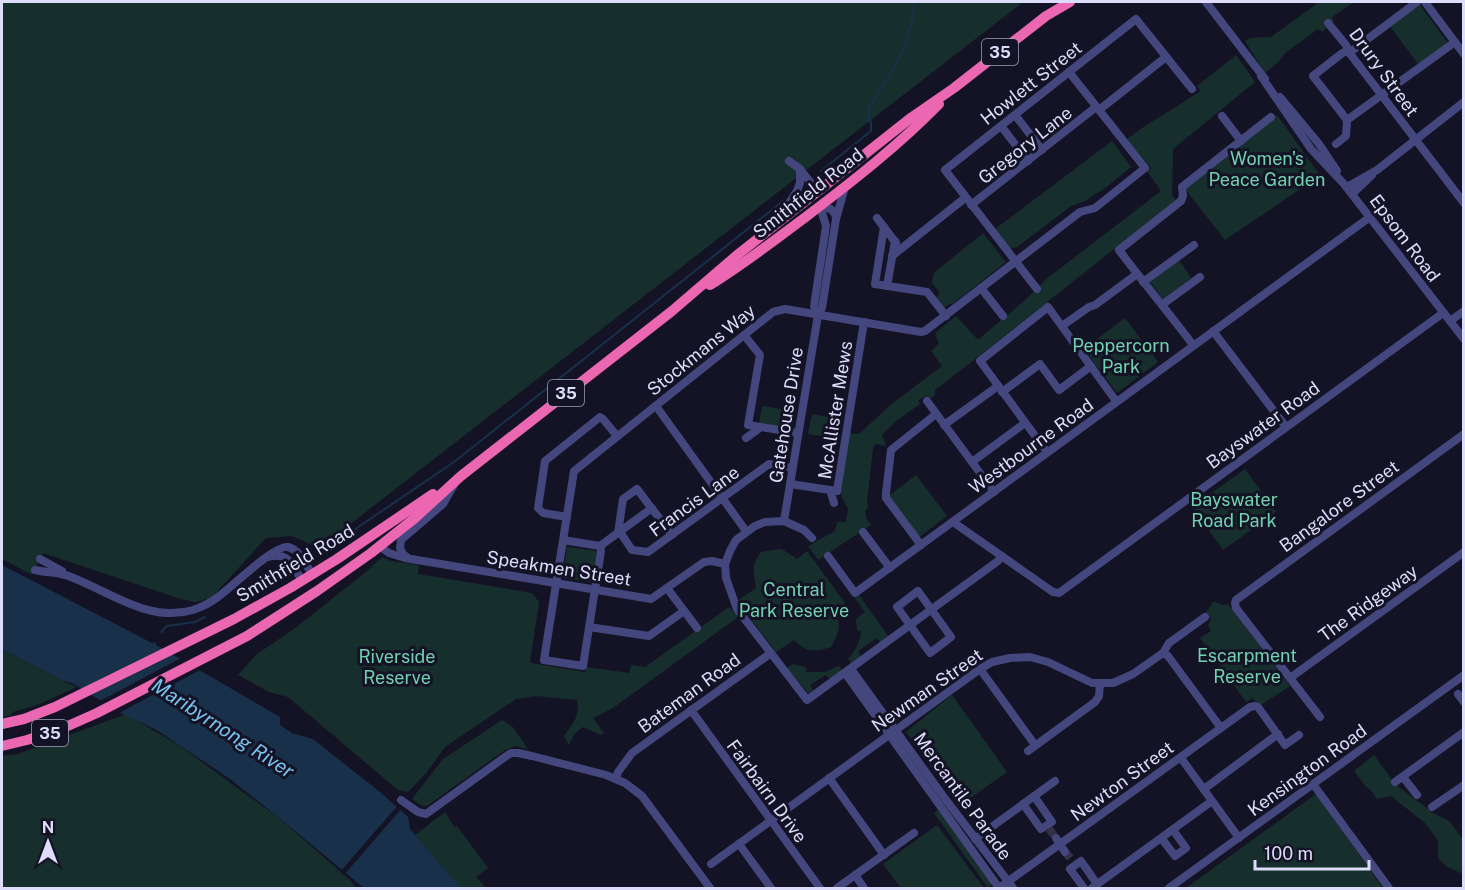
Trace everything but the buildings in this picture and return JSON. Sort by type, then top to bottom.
[{"type":"highway","name":"Smithfield Road","points":[[1046,16],[1058,2]]},
{"type":"highway","name":"Smithfield Road","points":[[2,746],[61,729],[97,713],[247,636],[317,591],[415,518],[460,477],[912,117],[954,88],[1046,16],[1070,2]]},
{"type":"highway","name":"Smithfield Road","points":[[672,310],[740,267],[846,186],[920,124],[954,88]]},
{"type":"highway","points":[[803,203],[820,206],[818,192]]},
{"type":"highway","name":"Smithfield Road","points":[[2,724],[41,713],[72,699],[242,614],[302,581],[460,477]]},
{"type":"highway","points":[[372,536],[379,546]]},
{"type":"highway","points":[[312,574],[317,591]]},
{"type":"highway","points":[[302,581],[317,591]]},
{"type":"street","points":[[1336,144],[1346,136],[1347,120],[1313,76],[1418,2]]},
{"type":"street","points":[[1425,2],[1458,42],[1464,54]]},
{"type":"street","name":"Epsom Road","points":[[1210,3],[1311,149],[1348,188],[1464,339]]},
{"type":"street","name":"Howlett Street","points":[[965,198],[945,170],[1136,19],[1166,57]]},
{"type":"street","name":"Drury Street","points":[[1328,23],[1464,203]]},
{"type":"street","points":[[1347,120],[1458,42]]},
{"type":"street","points":[[1166,57],[1192,90]]},
{"type":"street","name":"Gregory Lane","points":[[971,206],[1166,57]]},
{"type":"street","points":[[1069,72],[1098,109]]},
{"type":"street","points":[[1348,188],[1377,170],[1464,102]]},
{"type":"street","name":"Stockmans Way","points":[[589,627],[583,666],[544,660],[574,471],[777,310],[787,309],[926,331],[1080,212],[1095,208],[1145,168],[1098,109]]},
{"type":"street","points":[[1015,115],[1042,150]]},
{"type":"street","points":[[1222,116],[1241,141]]},
{"type":"street","points":[[1193,345],[1119,250],[1180,201],[1183,195],[1182,187],[1271,117]]},
{"type":"street","points":[[1000,126],[1028,161]]},
{"type":"street","points":[[789,161],[800,169],[818,192]]},
{"type":"street","points":[[772,227],[797,191],[800,183],[800,169]]},
{"type":"street","name":"Gatehouse Drive","points":[[784,521],[818,315],[814,306],[846,186]]},
{"type":"street","points":[[892,256],[965,198],[1037,289]]},
{"type":"street","points":[[820,206],[833,211],[836,219]]},
{"type":"street","name":"Gatehouse Drive","points":[[820,206],[826,226],[824,272]]},
{"type":"street","name":"Westbourne Road","points":[[828,556],[855,593],[1370,217]]},
{"type":"street","points":[[877,218],[901,249]]},
{"type":"street","points":[[884,227],[875,284],[927,292],[946,316]]},
{"type":"street","points":[[887,286],[895,241]]},
{"type":"street","points":[[1143,282],[1194,245]]},
{"type":"street","points":[[1062,326],[1137,274]]},
{"type":"street","points":[[1163,304],[1200,277]]},
{"type":"street","points":[[981,288],[1003,316]]},
{"type":"street","points":[[1047,452],[980,361],[1048,307],[1116,401]]},
{"type":"street","points":[[1450,321],[1464,311]]},
{"type":"street","name":"Bayswater Road","points":[[953,522],[1053,592],[1058,593],[1443,313]]},
{"type":"street","name":"McAllister Mews","points":[[790,484],[837,491],[864,322]]},
{"type":"street","points":[[1213,331],[1286,427]]},
{"type":"street","points":[[744,335],[760,355],[748,425],[798,433]]},
{"type":"street","points":[[944,425],[1040,364],[1059,390],[1091,366]]},
{"type":"street","points":[[927,401],[994,492]]},
{"type":"street","points":[[656,406],[746,531]]},
{"type":"street","points":[[921,545],[886,498],[886,493],[891,450],[936,414]]},
{"type":"street","points":[[567,517],[543,513],[538,508],[545,460],[600,417],[617,436]]},
{"type":"street","points":[[972,462],[1025,423]]},
{"type":"street","points":[[746,438],[761,427]]},
{"type":"street","name":"Bangalore Street","points":[[1290,678],[1236,608],[1237,598],[1464,434]]},
{"type":"street","name":"Francis Lane","points":[[619,532],[632,550],[648,552],[769,464],[792,468]]},
{"type":"street","points":[[410,559],[400,550],[401,540],[442,504],[460,477]]},
{"type":"street","points":[[619,532],[623,499],[637,489],[672,535]]},
{"type":"street","points":[[830,490],[834,503]]},
{"type":"street","points":[[563,540],[600,546],[652,508]]},
{"type":"street","points":[[812,538],[804,530],[784,521],[765,522],[754,526],[736,540],[725,564],[726,578],[737,609],[807,700],[932,610],[1002,556]]},
{"type":"street","points":[[863,532],[890,568]]},
{"type":"street","name":"Speakmen Street","points":[[379,546],[389,554],[410,559],[651,599],[704,562],[725,564]]},
{"type":"street","points":[[600,546],[589,627],[649,636],[684,611]]},
{"type":"street","points":[[40,558],[72,577],[132,605],[159,612],[174,613],[192,610],[209,603],[281,547],[288,547],[297,552],[312,574]]},
{"type":"street","name":"The Ridgeway","points":[[1290,678],[1464,552]]},
{"type":"street","points":[[260,563],[271,556],[283,556],[290,561],[302,581]]},
{"type":"street","points":[[35,570],[72,577]]},
{"type":"street","points":[[667,588],[697,628]]},
{"type":"street","points":[[918,591],[932,610],[951,638],[930,652],[897,607],[918,591]]},
{"type":"street","points":[[980,669],[1032,748],[1096,700],[1099,696],[1100,683],[1113,683],[1125,678],[1163,653],[1169,643],[1205,616]]},
{"type":"street","name":"Bateman Road","points":[[618,780],[618,772],[632,753],[771,653]]},
{"type":"street","points":[[1163,653],[1168,656],[1221,728]]},
{"type":"street","name":"Newman Street","points":[[711,864],[992,662],[1030,657],[1064,668],[1092,683],[1100,683]]},
{"type":"street","name":"Mercantile Parade","points":[[848,671],[999,888],[1010,885],[892,732]]},
{"type":"street","name":"Kensington Road","points":[[1169,888],[1464,675]]},
{"type":"street","points":[[1290,678],[1320,717]]},
{"type":"street","points":[[1458,694],[1464,702]]},
{"type":"street","name":"Newton Street","points":[[1010,885],[1060,845],[1250,707],[1255,706],[1259,709],[1278,734]]},
{"type":"street","name":"Fairbairn Drive","points":[[691,710],[820,888]]},
{"type":"street","points":[[1395,782],[1464,732]]},
{"type":"street","points":[[1204,789],[1278,734],[1285,745],[1299,735]]},
{"type":"street","points":[[401,800],[418,812],[426,814],[511,753],[532,756],[618,780],[642,796],[710,888]]},
{"type":"street","points":[[1180,758],[1239,838]]},
{"type":"street","points":[[1402,777],[1417,795]]},
{"type":"street","points":[[829,778],[884,855]]},
{"type":"street","points":[[975,838],[1055,781]]},
{"type":"street","points":[[1313,784],[1389,888]]},
{"type":"street","points":[[1432,807],[1464,785]]},
{"type":"street","points":[[1023,804],[1041,829],[1048,827],[1052,822],[1034,796]]},
{"type":"street","points":[[1084,888],[1070,869],[1073,862],[1081,861],[1095,886],[1212,801]]},
{"type":"street","points":[[1162,838],[1175,856],[1186,848],[1173,830]]},
{"type":"street","points":[[837,888],[914,833]]},
{"type":"street","points":[[739,844],[771,888]]},
{"type":"street","points":[[855,876],[864,888]]},
{"type":"green space","points":[[2,2],[1023,2],[340,532],[312,545],[292,536],[266,538],[211,598],[195,602],[43,553],[32,575],[2,559]]},
{"type":"green space","points":[[1319,2],[1354,2],[1332,17],[1334,22],[1322,32],[1318,29],[1285,53],[1265,73],[1245,41],[1250,38],[1271,37]]},
{"type":"green space","points":[[1420,5],[1448,43],[1418,64],[1390,26]]},
{"type":"green space","points":[[1236,55],[1255,82],[1173,149],[1172,195],[1176,200],[935,390],[935,395],[930,399],[926,396],[918,400],[920,404],[896,421],[882,435],[886,446],[875,444],[873,448],[868,507],[865,511],[871,525],[818,560],[808,546],[835,531],[837,522],[846,522],[848,509],[840,493],[849,433],[859,434],[893,403],[942,366],[931,351],[939,344],[935,333],[956,316],[978,340],[1021,304],[1045,280],[1161,191],[1147,171],[1151,168],[1127,139],[1201,91],[1197,86]]},
{"type":"green space","name":"Women's Peace Garden","points":[[1277,115],[1321,175],[1225,240],[1185,189]]},
{"type":"green space","points":[[1112,141],[1131,167],[1105,188],[1083,202],[1071,206],[1017,247],[1010,248],[995,229]]},
{"type":"green space","points":[[983,233],[1006,262],[944,308],[936,298],[940,293],[932,283],[934,273]]},
{"type":"green space","points":[[1179,260],[1191,278],[1163,299],[1150,282]]},
{"type":"green space","name":"Peppercorn Park","points":[[1125,318],[1158,362],[1117,393],[1084,349]]},
{"type":"green space","points":[[762,406],[793,411],[790,429],[759,424]]},
{"type":"green space","points":[[812,414],[838,419],[835,438],[808,434]]},
{"type":"green space","name":"Bayswater Road Park","points":[[1245,469],[1276,512],[1223,550],[1192,507]]},
{"type":"green space","points":[[916,475],[947,516],[918,538],[889,499],[890,495]]},
{"type":"green space","points":[[567,547],[597,551],[592,582],[563,578]]},
{"type":"green space","name":"Central Park Reserve","points":[[780,549],[797,559],[807,551],[845,603],[834,612],[837,616],[838,630],[831,647],[811,650],[794,640],[776,652],[737,601],[756,588],[754,566],[761,552]]},
{"type":"green space","name":"Riverside Reserve","points":[[382,557],[391,561],[419,565],[418,574],[532,593],[539,602],[531,663],[585,672],[586,667],[629,673],[631,665],[645,667],[729,607],[738,617],[613,708],[593,718],[604,733],[601,735],[583,727],[574,734],[569,745],[564,736],[577,715],[577,700],[537,696],[516,699],[445,747],[427,772],[408,792],[398,790],[288,697],[269,692],[238,675],[257,654],[294,629]]},
{"type":"green space","points":[[859,595],[888,636],[880,642],[877,638],[858,651],[861,656],[851,663],[848,659],[857,646],[861,631],[857,630],[856,619],[865,612],[855,598]]},
{"type":"green space","name":"Escarpment Reserve","points":[[1214,601],[1222,605],[1228,604],[1290,686],[1259,706],[1253,698],[1246,702],[1200,638],[1211,631],[1208,625],[1211,620],[1206,612]]},
{"type":"green space","points":[[2,649],[62,680],[77,687],[2,718]]},
{"type":"green space","points":[[793,664],[806,667],[806,672],[824,672],[839,666],[842,670],[830,679],[826,675],[810,685],[813,690],[808,693],[787,668]]},
{"type":"green space","points":[[952,695],[1007,772],[959,806],[906,732]]},
{"type":"green space","points":[[126,714],[180,746],[280,819],[351,881],[356,888],[2,888],[2,756],[18,754]]},
{"type":"green space","points":[[502,720],[512,726],[528,749],[515,746],[505,750],[427,806],[420,805],[412,799],[443,759]]},
{"type":"green space","points":[[1374,755],[1395,784],[1433,813],[1449,821],[1463,839],[1463,874],[1446,866],[1438,858],[1438,840],[1425,823],[1391,796],[1377,799],[1354,771]]},
{"type":"green space","points":[[1316,794],[1383,888],[1186,888]]},
{"type":"green space","points":[[940,808],[943,816],[992,884],[988,888],[934,813]]},
{"type":"green space","points":[[445,812],[454,827],[457,826],[488,868],[476,877],[486,888],[461,888],[415,835]]},
{"type":"green space","points":[[937,825],[984,888],[901,888],[883,864]]},
{"type":"water","name":"Maribyrnong River","points":[[2,565],[152,643],[155,642],[156,645],[280,717],[280,725],[292,733],[313,739],[408,817],[410,829],[461,888],[364,888],[230,779],[155,729],[123,714],[72,683],[2,649]]},
{"type":"pier","points":[[183,657],[202,669],[117,714],[98,702]]},
{"type":"pier","points":[[398,805],[402,808],[344,875],[340,872]]},
{"type":"waterway","points":[[821,171],[871,131],[868,116],[870,105],[904,49],[915,2]]},
{"type":"waterway","points":[[351,532],[454,462],[783,201]]},
{"type":"waterway","points":[[161,632],[167,626],[195,622],[205,617]]},
{"type":"tunnel","points":[[1049,829],[1056,838]]},
{"type":"tunnel","points":[[1065,852],[1072,860]]}]
